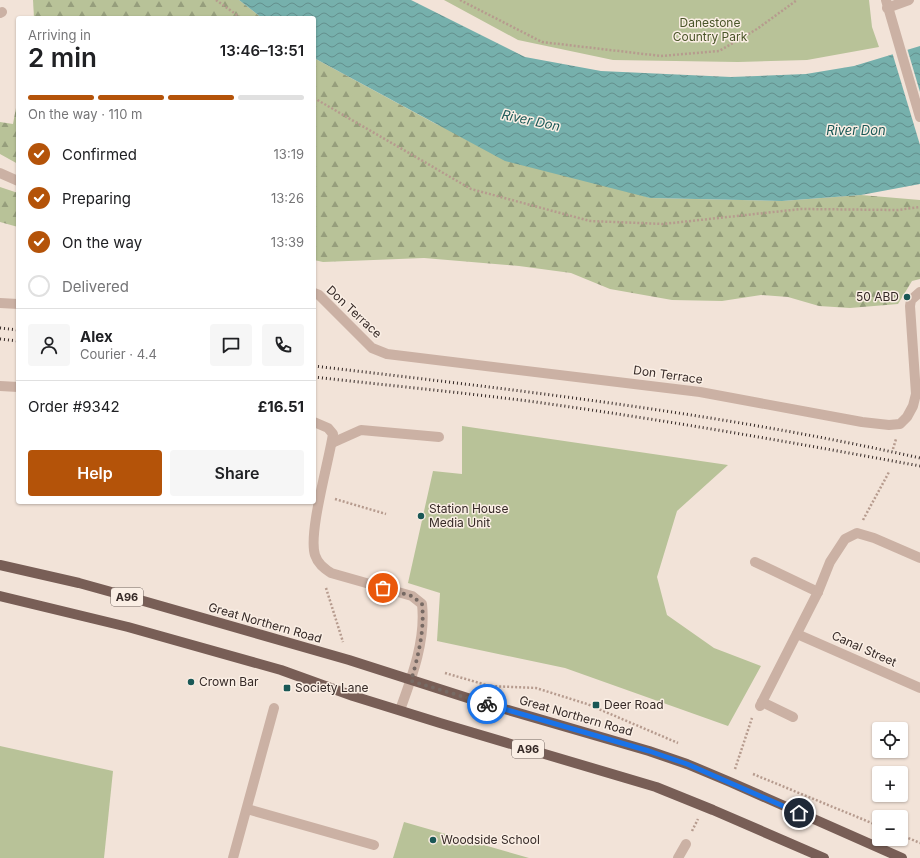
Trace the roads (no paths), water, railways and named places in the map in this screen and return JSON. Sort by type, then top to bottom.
[{"type":"main road","name":"Great Northern Road","points":[[0,565],[79,583],[133,598],[349,660],[411,681],[649,751],[687,764],[730,782],[902,858]]},
{"type":"main road","name":"A96","points":[[0,596],[128,627],[281,670],[353,696],[656,787],[824,858]]},
{"type":"street","points":[[909,0],[886,4],[920,117]]},
{"type":"street","points":[[0,173],[16,180]]},
{"type":"street","name":"Don Terrace","points":[[316,294],[319,295],[372,348],[387,354],[700,392],[862,422],[889,425],[900,424],[907,417],[915,400],[910,306],[911,300],[920,292]]},
{"type":"street","points":[[0,303],[16,304]]},
{"type":"street","points":[[0,386],[16,387]]},
{"type":"street","points":[[316,423],[328,428],[333,434],[332,443],[317,494],[314,553],[317,561],[323,568],[342,577],[412,596],[422,604],[423,614],[416,665],[400,710]]},
{"type":"street","points":[[332,443],[361,430],[439,437]]},
{"type":"street","points":[[793,716],[761,704],[818,592],[830,562],[846,539],[858,533],[874,538],[920,558]]},
{"type":"street","points":[[755,562],[818,592]]},
{"type":"street","name":"Canal Street","points":[[797,634],[920,688]]},
{"type":"street","points":[[233,858],[274,708]]},
{"type":"street","points":[[247,809],[374,845]]},
{"type":"street","points":[[678,858],[686,844]]},
{"type":"water","name":"River Don","points":[[239,0],[411,0],[525,57],[601,71],[731,77],[806,74],[854,66],[920,46],[920,184],[861,195],[782,201],[650,198],[505,161],[316,59],[316,16],[259,16]]},
{"type":"railway","points":[[0,328],[16,330]]},
{"type":"railway","points":[[0,339],[16,341]]},
{"type":"railway","points":[[316,366],[466,384],[694,415],[845,442],[920,458]]},
{"type":"railway","points":[[316,377],[528,401],[627,415],[920,466]]},
{"type":"place","name":"50 ABD","points":[[907,297]]},
{"type":"place","name":"Station House Media Unit","points":[[421,516]]},
{"type":"place","name":"Crown Bar","points":[[191,682]]},
{"type":"place","name":"Society Lane","points":[[287,688]]},
{"type":"place","name":"Deer Road","points":[[596,705]]},
{"type":"place","name":"Woodside School","points":[[433,840]]},
{"type":"park label","name":"Danestone Country Park","points":[[710,30]]}]
